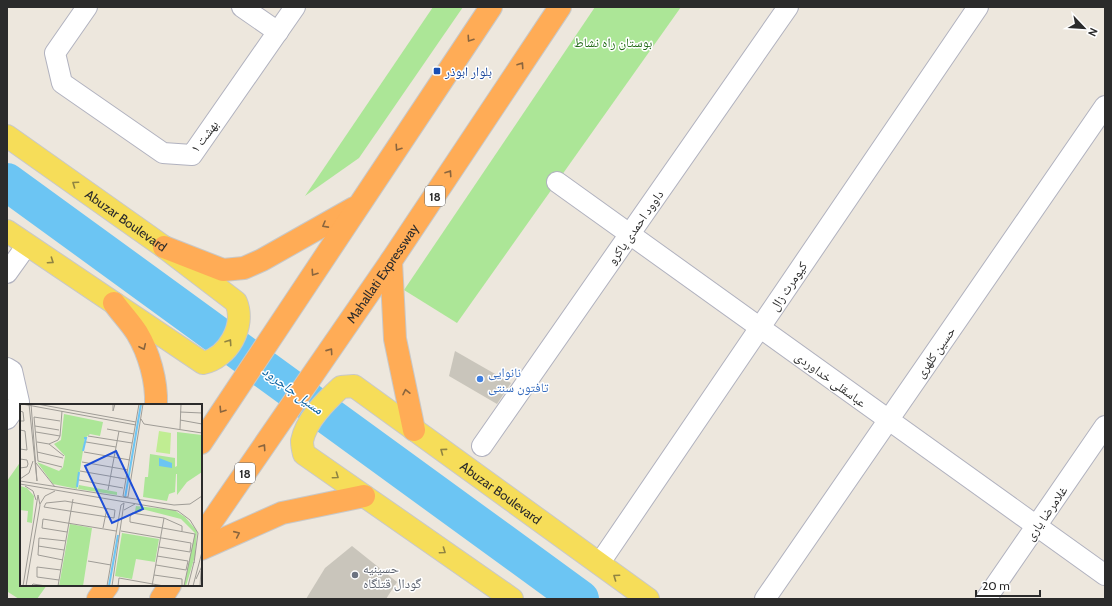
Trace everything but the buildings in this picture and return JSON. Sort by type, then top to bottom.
[{"type":"highway","points":[[202,441],[491,7]]},
{"type":"highway","name":"Mahallati Expressway","points":[[202,536],[391,261],[560,7]]},
{"type":"highway","points":[[164,247],[223,270],[244,268],[262,260],[359,206]]},
{"type":"highway","points":[[391,261],[395,339],[414,430]]},
{"type":"highway","points":[[114,303],[137,333],[148,358],[155,386],[156,404]]},
{"type":"highway","points":[[202,549],[282,514],[364,496]]},
{"type":"highway","points":[[98,599],[107,586]]},
{"type":"highway","points":[[162,599],[169,586]]},
{"type":"main road","name":"Abuzar Boulevard","points":[[7,136],[164,247],[224,292],[236,302],[240,310],[236,331],[230,343],[217,358],[203,363],[114,303]]},
{"type":"main road","points":[[7,231],[114,303]]},
{"type":"main road","name":"Abuzar Boulevard","points":[[364,496],[304,454],[302,442],[309,425],[329,398],[341,387],[354,386],[648,599]]},
{"type":"main road","points":[[364,496],[512,599]]},
{"type":"street","name":"بهشت ۱","points":[[87,7],[55,53],[62,83],[163,153],[192,155],[295,7]]},
{"type":"street","points":[[242,7],[278,32]]},
{"type":"street","name":"داوود احمدی پاکرو","points":[[482,446],[788,7]]},
{"type":"street","name":"کیومرث زال","points":[[599,564],[978,7]]},
{"type":"street","name":"حسین کلهری","points":[[765,599],[1105,106]]},
{"type":"street","name":"عباسقلی خداوردی","points":[[557,182],[1105,575]]},
{"type":"street","points":[[7,273],[27,245]]},
{"type":"street","points":[[7,368],[12,371],[19,402],[7,419]]},
{"type":"street","name":"غلامرضا یاری","points":[[986,599],[1105,426]]},
{"type":"green space","points":[[433,7],[463,7],[359,158],[305,196]]},
{"type":"green space","name":"بوستان راه نشاط","points":[[595,7],[681,7],[457,323],[404,290]]},
{"type":"green space","points":[[20,462],[20,586],[46,586],[37,599],[19,599],[8,592],[7,597],[7,481]]},
{"type":"waterway","name":"مسیل جاجرود","points":[[7,182],[580,599]]},
{"type":"place","name":"بلوار ابوذر","points":[[437,71]]},
{"type":"place","name":"نانوایی تافتون سنتی","points":[[480,379]]},
{"type":"place","name":"حسینیه گودال قتلگاه","points":[[355,575]]}]
